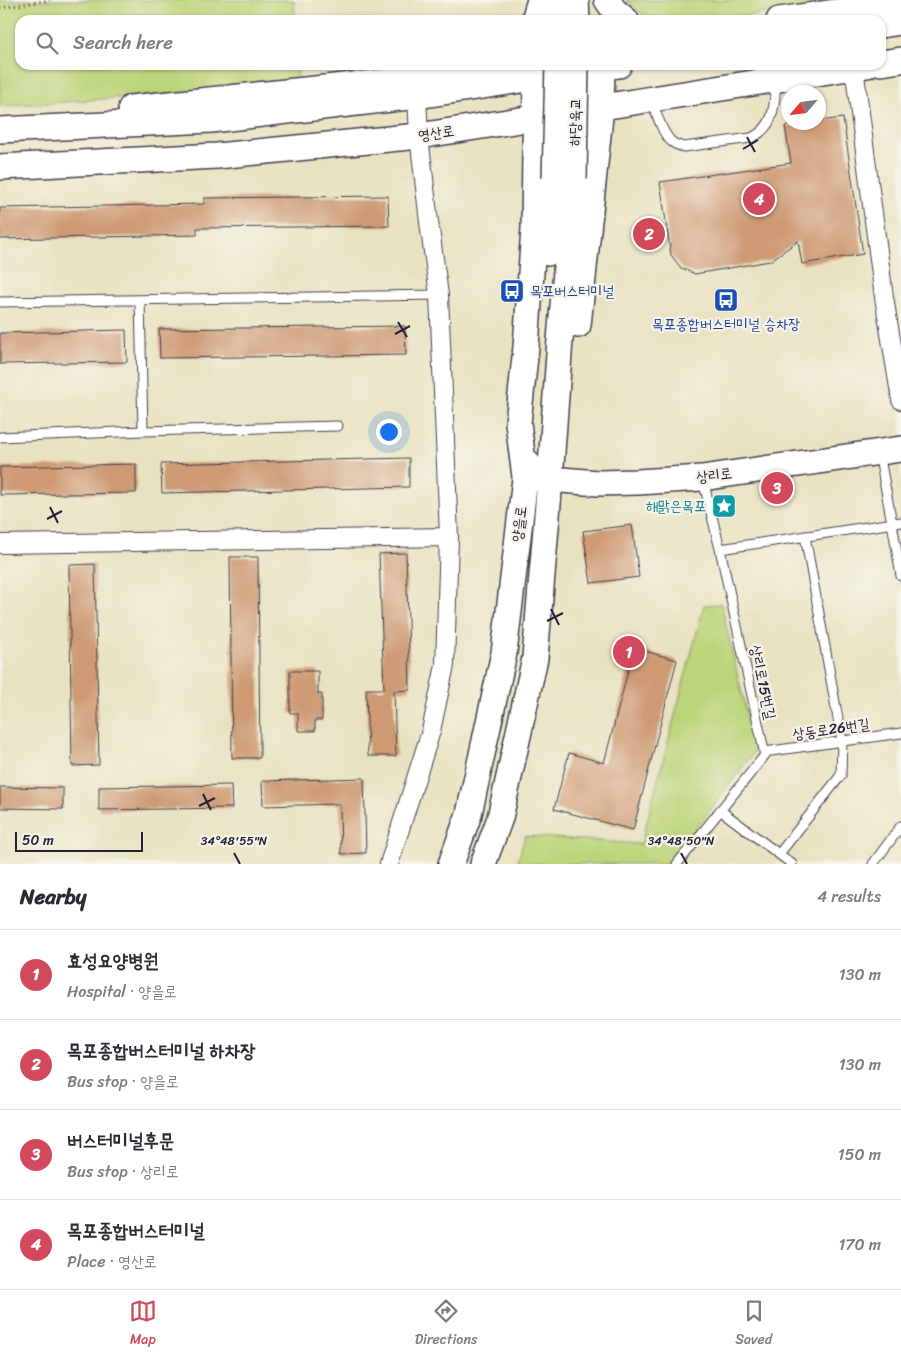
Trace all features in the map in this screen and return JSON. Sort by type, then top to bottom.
[{"type":"street","points":[[536,15],[540,0]]},
{"type":"street","points":[[559,0],[572,15]]},
{"type":"street","points":[[607,0],[620,15]]},
{"type":"street","points":[[815,15],[901,3]]},
{"type":"street","points":[[886,24],[901,22]]},
{"type":"street","points":[[886,62],[901,60]]},
{"type":"street","points":[[0,122],[451,75],[476,70]]},
{"type":"street","name":"하당육교","points":[[558,70],[565,179]]},
{"type":"street","name":"하당육교","points":[[565,179],[576,70]]},
{"type":"street","points":[[0,130],[212,120],[417,96],[586,70]]},
{"type":"street","points":[[550,480],[569,408],[601,107],[610,70]]},
{"type":"street","name":"영산로","points":[[0,166],[217,156],[420,136],[835,70]]},
{"type":"street","points":[[862,70],[893,296],[901,400]]},
{"type":"street","points":[[525,477],[518,424],[526,347],[534,228],[536,78]]},
{"type":"street","points":[[389,864],[431,731],[445,665],[449,537],[439,295],[429,222],[417,96]]},
{"type":"street","name":"양을로","points":[[450,864],[468,814],[504,653],[540,343],[565,179]]},
{"type":"street","name":"양을로","points":[[483,864],[500,818],[535,658],[560,340],[565,179]]},
{"type":"street","name":"상리로","points":[[525,477],[613,483],[702,478],[890,451]]},
{"type":"street","points":[[0,544],[449,537]]},
{"type":"lane","points":[[651,99],[666,134],[671,142],[677,145],[684,147],[751,138],[765,129],[771,119],[774,108],[776,79]]},
{"type":"lane","points":[[0,302],[439,295]]},
{"type":"lane","points":[[140,300],[143,431]]},
{"type":"lane","points":[[0,436],[338,426]]},
{"type":"lane","points":[[890,451],[901,576]]},
{"type":"lane","name":"상리로15번길","points":[[702,478],[720,550],[764,752]]},
{"type":"lane","points":[[720,550],[897,522]]},
{"type":"lane","points":[[779,854],[841,775],[842,741],[805,536]]},
{"type":"lane","name":"상동로26번길","points":[[764,752],[901,733]]},
{"type":"lane","points":[[677,864],[765,755],[764,752]]},
{"type":"lane","points":[[720,810],[792,864]]},
{"type":"lane","points":[[873,864],[900,829]]},
{"type":"path","points":[[0,8],[50,0]]},
{"type":"green space","points":[[0,0],[294,0],[295,15],[15,15],[15,70],[297,70],[298,84],[0,106]]},
{"type":"green space","points":[[626,0],[859,0],[751,15],[642,14]]},
{"type":"green space","points":[[721,604],[755,751],[669,864],[517,864],[525,836],[641,844],[704,605]]},
{"type":"building","points":[[843,118],[863,254],[802,264],[798,241],[770,261],[695,274],[681,268],[671,255],[660,182],[791,163],[786,130],[826,130],[826,120]]},
{"type":"building","points":[[388,196],[389,226],[197,228],[197,235],[0,239],[0,208],[204,204],[204,198]]},
{"type":"building","points":[[405,326],[406,355],[160,358],[159,329]]},
{"type":"building","points":[[126,330],[127,362],[0,364],[0,333]]},
{"type":"building","points":[[409,458],[409,487],[162,493],[161,464]]},
{"type":"building","points":[[136,464],[136,493],[0,495],[0,467]]},
{"type":"building","points":[[632,525],[639,577],[591,583],[583,531]]},
{"type":"building","points":[[406,553],[410,690],[394,691],[396,756],[368,756],[366,689],[384,689],[379,554]]},
{"type":"building","points":[[230,557],[258,557],[260,758],[232,758]]},
{"type":"building","points":[[95,564],[99,765],[72,766],[69,565]]},
{"type":"building","points":[[634,648],[677,660],[633,830],[554,809],[569,753],[604,763]]},
{"type":"building","points":[[290,671],[318,671],[318,694],[322,694],[322,720],[315,720],[315,731],[298,731],[298,713],[290,713]]},
{"type":"building","points":[[364,778],[366,853],[341,854],[340,804],[263,806],[262,781]]},
{"type":"building","points":[[231,785],[232,808],[99,810],[99,787]]},
{"type":"building","points":[[0,787],[63,788],[63,809],[0,808]]},
{"type":"place","name":"목포종합버스터미널","points":[[759,199]]},
{"type":"place","name":"목포종합버스터미널 하차장","points":[[649,234]]},
{"type":"place","name":"목포버스터미널","points":[[512,291]]},
{"type":"place","name":"목포종합버스터미널 승차장","points":[[726,300]]},
{"type":"place","name":"버스터미널후문","points":[[777,488]]},
{"type":"place","name":"해맑은목포","points":[[724,506]]},
{"type":"place","name":"효성요양병원","points":[[629,652]]}]
